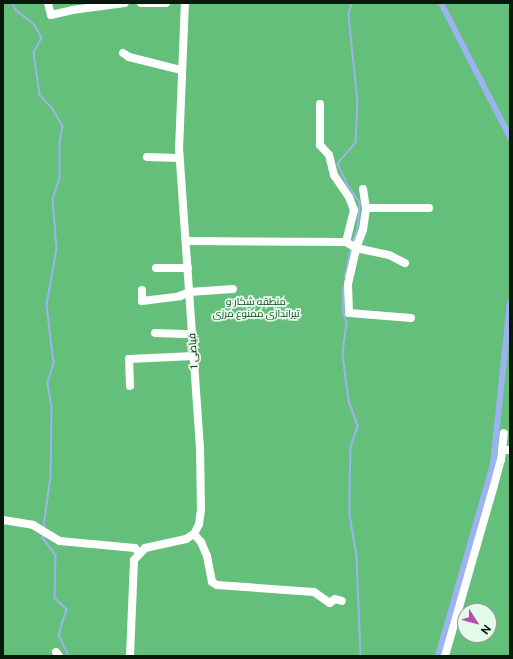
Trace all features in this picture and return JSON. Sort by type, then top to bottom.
[{"type":"street","points":[[48,3],[51,15],[71,6],[125,3]]},
{"type":"street","points":[[142,3],[166,3]]},
{"type":"street","name":"فیاضی 1","points":[[185,3],[181,70],[179,158],[194,356],[201,504],[199,524],[194,534]]},
{"type":"street","points":[[123,53],[128,57],[181,70]]},
{"type":"street","points":[[320,104],[320,145],[329,154],[334,175],[349,197],[354,210],[348,284],[349,313],[411,318]]},
{"type":"street","points":[[148,157],[179,158]]},
{"type":"street","points":[[351,245],[363,230],[366,208],[363,189]]},
{"type":"street","points":[[366,208],[429,208]]},
{"type":"street","points":[[186,241],[351,245],[389,255],[405,263]]},
{"type":"street","points":[[156,268],[188,268]]},
{"type":"street","points":[[142,290],[142,301],[180,296],[189,292],[232,289]]},
{"type":"street","points":[[155,333],[192,334]]},
{"type":"street","points":[[130,386],[129,359],[194,356]]},
{"type":"street","points":[[444,656],[493,489],[506,450],[504,433]]},
{"type":"street","points":[[3,520],[22,522],[43,530],[60,541],[135,548],[139,553]]},
{"type":"street","points":[[130,656],[131,579],[134,560],[145,548],[186,539],[194,534],[201,542],[212,582],[217,585],[314,592],[330,603],[335,599],[342,601]]},
{"type":"green space","name":"منطقه شکار و تیراندازی ممنوع مرزی","points":[[3,3],[510,3],[510,656],[3,656]]},
{"type":"waterway","points":[[13,3],[16,10],[35,25],[42,38],[34,53],[40,95],[53,109],[63,126],[60,143],[60,178],[53,200],[57,249],[47,305],[54,364],[48,383],[52,409],[51,477],[44,527]]},
{"type":"waterway","points":[[352,3],[349,15],[358,102],[356,143],[338,164],[348,185],[360,203],[358,230],[353,243]]},
{"type":"waterway","points":[[441,3],[510,137]]},
{"type":"waterway","points":[[345,277],[351,248]]},
{"type":"waterway","points":[[344,287],[343,310],[347,322],[343,355],[349,401],[358,426],[351,448],[350,515],[357,556],[361,656]]},
{"type":"waterway","points":[[438,656],[493,464],[510,303]]},
{"type":"waterway","points":[[43,535],[43,538],[56,555],[55,598],[67,609],[59,635],[69,656]]}]
